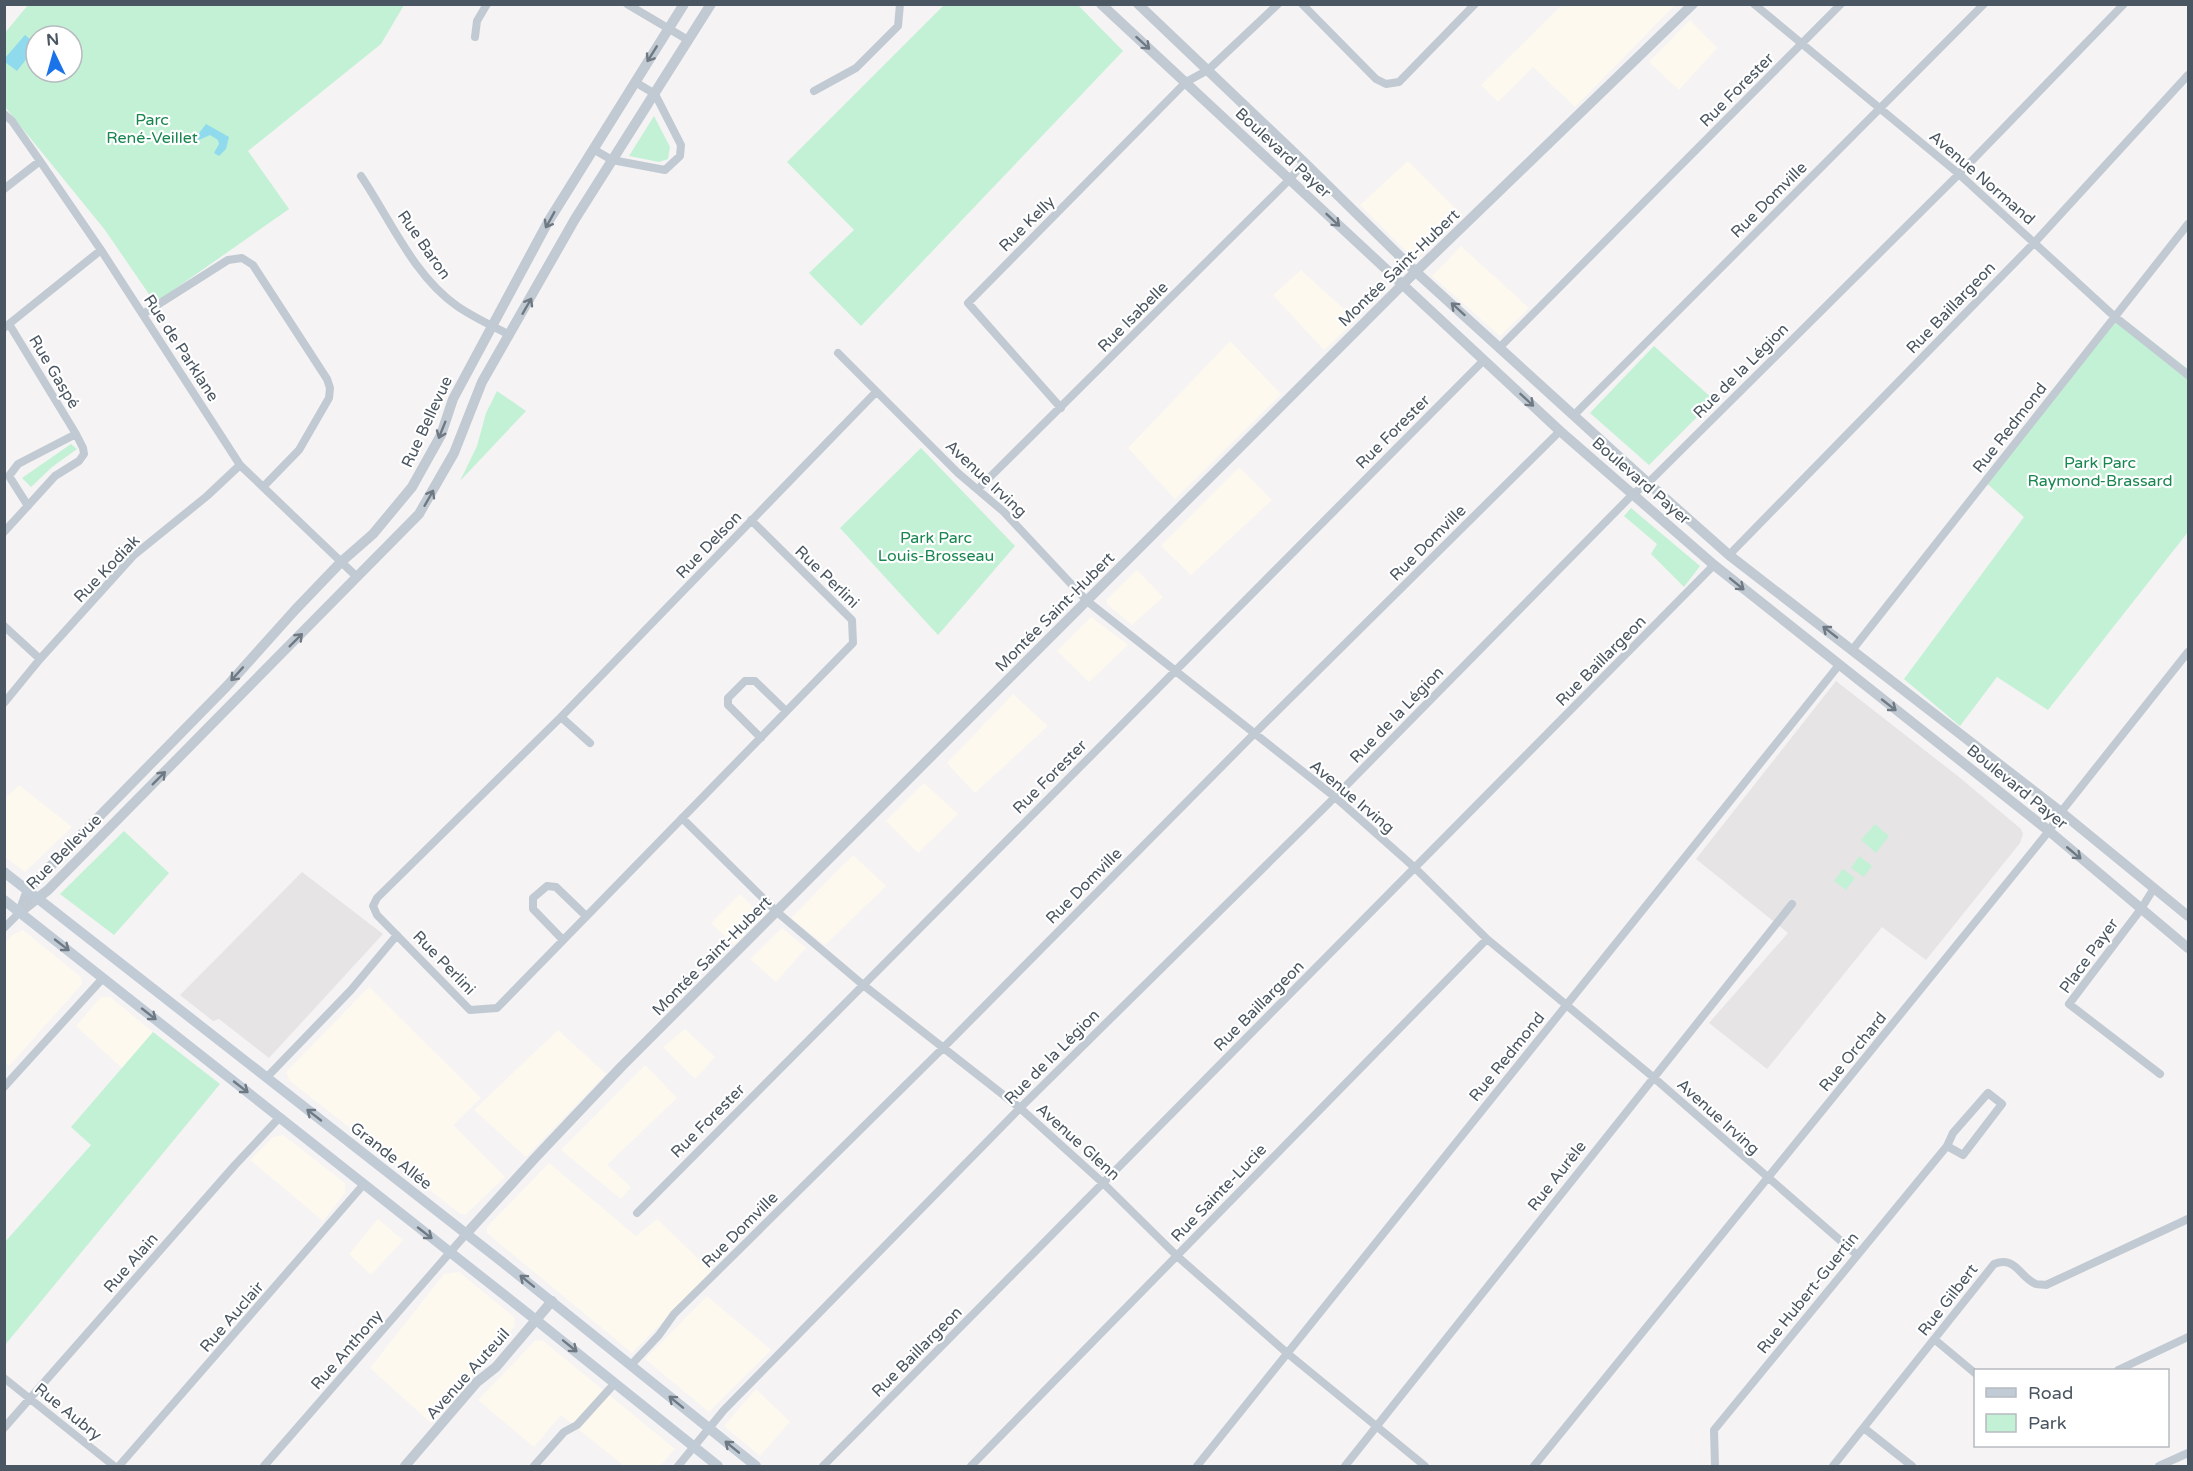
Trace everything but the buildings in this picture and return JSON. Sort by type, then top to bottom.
[{"type":"main road","name":"Grande Allée","points":[[4,872],[552,1301],[756,1467]]},
{"type":"main road","points":[[4,900],[536,1320],[718,1467]]},
{"type":"street","points":[[476,36],[477,21],[487,4]]},
{"type":"street","points":[[627,4],[688,40]]},
{"type":"street","name":"Rue Bellevue","points":[[20,912],[28,890],[227,686],[341,562],[373,534],[412,487],[441,435],[453,399],[491,325],[556,208],[684,4]]},
{"type":"street","name":"Rue Bellevue","points":[[20,912],[39,898],[419,514],[454,453],[482,382],[575,219],[711,4]]},
{"type":"street","points":[[814,91],[856,68],[898,26],[900,4]]},
{"type":"street","name":"Boulevard Payer","points":[[1101,4],[1560,430],[1714,565],[2049,831],[2188,948]]},
{"type":"street","name":"Boulevard Payer","points":[[1138,4],[1416,272],[1729,555],[2061,812],[2188,916]]},
{"type":"street","name":"Rue Kelly","points":[[1061,408],[968,303],[1186,82],[1208,70],[1278,4]]},
{"type":"street","points":[[1302,4],[1376,80],[1386,84],[1399,82],[1475,4]]},
{"type":"street","name":"Montée Saint-Hubert","points":[[450,1252],[622,1066],[1402,285],[1693,4]]},
{"type":"street","name":"Avenue Normand","points":[[1754,4],[1881,107],[2035,242],[2115,317],[2188,375]]},
{"type":"street","name":"Rue Forester","points":[[1500,347],[1841,4]]},
{"type":"street","name":"Rue Domville","points":[[1574,415],[1984,4]]},
{"type":"street","name":"Rue de la Légion","points":[[678,1467],[724,1410],[1020,1108],[1335,797],[1634,494],[1648,483],[1959,174],[2124,4]]},
{"type":"street","name":"Rue Baillargeon","points":[[1729,555],[2035,242],[2188,75]]},
{"type":"street","points":[[593,149],[612,160],[665,170],[680,156],[681,145],[655,94],[635,82]]},
{"type":"street","name":"Rue de Parklane","points":[[4,114],[12,121],[101,250],[240,465],[357,578]]},
{"type":"street","points":[[4,189],[40,161]]},
{"type":"street","name":"Rue Isabelle","points":[[978,489],[1290,179],[1304,162]]},
{"type":"street","name":"Rue Baron","points":[[361,176],[412,257],[434,286],[458,307],[510,335]]},
{"type":"street","name":"Rue Redmond","points":[[1852,650],[2188,224]]},
{"type":"street","points":[[7,326],[101,250]]},
{"type":"street","points":[[143,314],[228,260],[241,258],[253,265],[327,379],[330,390],[329,398],[302,445],[262,487]]},
{"type":"street","name":"Rue Gaspé","points":[[4,532],[55,476],[84,454],[76,434],[7,326]]},
{"type":"street","name":"Avenue Irving","points":[[838,353],[958,472],[1004,512],[1087,601],[1335,797],[1414,867],[1487,939],[1653,1077],[1857,1255]]},
{"type":"street","name":"Rue Forester","points":[[637,1213],[1484,360]]},
{"type":"street","name":"Rue Delson","points":[[398,935],[377,915],[373,906],[377,898],[561,717],[876,392]]},
{"type":"street","name":"Rue Domville","points":[[631,1365],[659,1335],[674,1314],[1560,430]]},
{"type":"street","name":"Rue Gaspé","points":[[28,506],[9,476],[18,464],[76,434]]},
{"type":"street","name":"Rue Kodiak","points":[[4,703],[40,659],[133,556],[207,496],[240,465]]},
{"type":"street","name":"Rue Perlini","points":[[267,1077],[351,990],[398,935],[470,1010],[497,1008],[853,643],[852,620],[752,520]]},
{"type":"street","name":"Rue Baillargeon","points":[[823,1467],[1714,565]]},
{"type":"street","points":[[4,626],[40,659]]},
{"type":"street","name":"Rue Orchard","points":[[1534,1467],[2049,831],[2061,812],[2188,652]]},
{"type":"street","name":"Rue Redmond","points":[[1197,1467],[1839,665]]},
{"type":"street","points":[[760,738],[728,705],[728,698],[745,681],[755,681],[786,711]]},
{"type":"street","points":[[561,717],[590,743]]},
{"type":"street","name":"Avenue Glenn","points":[[682,818],[777,912],[862,984],[1020,1108],[1103,1183],[1177,1256],[1287,1353],[1425,1467]]},
{"type":"street","points":[[563,940],[533,909],[533,898],[547,886],[556,886],[586,916]]},
{"type":"street","name":"Place Payer","points":[[2154,888],[2141,909],[2068,1004],[2160,1074]]},
{"type":"street","name":"Rue Aurèle","points":[[1345,1467],[1792,904]]},
{"type":"street","points":[[4,928],[20,912]]},
{"type":"street","name":"Rue Sainte-Lucie","points":[[971,1467],[1487,939]]},
{"type":"street","points":[[6,1083],[103,978]]},
{"type":"street","name":"Rue Hubert-Guertin","points":[[1715,1467],[1714,1430],[1947,1146],[1953,1133],[1988,1093],[2002,1104],[1963,1155],[1947,1146]]},
{"type":"street","name":"Rue Alain","points":[[4,1428],[279,1118]]},
{"type":"street","name":"Rue Auclair","points":[[119,1467],[364,1184]]},
{"type":"street","name":"Rue Gilbert","points":[[1833,1467],[1994,1263],[2002,1260],[2010,1263],[2036,1284],[2046,1284],[2188,1219]]},
{"type":"street","name":"Rue Anthony","points":[[264,1467],[450,1252]]},
{"type":"street","name":"Avenue Auteuil","points":[[405,1467],[477,1382],[496,1367],[552,1301]]},
{"type":"street","points":[[2122,1369],[2188,1337]]},
{"type":"street","points":[[1934,1339],[1974,1372]]},
{"type":"street","name":"Rue Aubry","points":[[4,1378],[114,1467]]},
{"type":"street","points":[[534,1467],[564,1432],[577,1425],[615,1383]]},
{"type":"street","points":[[1864,1428],[1912,1467]]},
{"type":"street","points":[[2159,1467],[2188,1453]]},
{"type":"shaded area","points":[[1562,5],[1675,5],[1575,107],[1533,67],[1498,102],[1481,85]]},
{"type":"shaded area","points":[[1690,20],[1717,48],[1679,90],[1649,62]]},
{"type":"shaded area","points":[[1408,161],[1463,216],[1415,260],[1360,205]]},
{"type":"shaded area","points":[[1461,246],[1529,308],[1500,336],[1432,276]]},
{"type":"shaded area","points":[[1301,270],[1356,320],[1324,350],[1273,295]]},
{"type":"shaded area","points":[[1230,341],[1281,394],[1175,499],[1128,448]]},
{"type":"shaded area","points":[[1239,467],[1272,500],[1191,575],[1161,546]]},
{"type":"shaded area","points":[[1137,570],[1163,597],[1132,625],[1107,604],[1107,599]]},
{"type":"shaded area","points":[[1091,617],[1128,645],[1089,682],[1057,651]]},
{"type":"shaded area","points":[[1836,681],[1959,777],[2021,829],[2023,834],[2020,843],[1926,960],[1882,927],[1767,1069],[1709,1023],[1788,933],[1696,859]]},
{"type":"shaded area","points":[[1013,694],[1048,726],[975,793],[947,763]]},
{"type":"shaded area","points":[[924,783],[958,814],[918,853],[886,821]]},
{"type":"shaded area","points":[[19,785],[72,827],[25,872],[5,857],[5,798]]},
{"type":"shaded area","points":[[853,855],[886,886],[825,945],[791,918]]},
{"type":"shaded area","points":[[302,872],[383,934],[269,1058],[219,1019],[213,1021],[180,995]]},
{"type":"shaded area","points":[[740,894],[762,916],[734,945],[711,923]]},
{"type":"shaded area","points":[[782,928],[806,948],[776,982],[750,959]]},
{"type":"shaded area","points":[[23,930],[81,977],[82,984],[9,1066],[4,1062],[5,943],[12,935]]},
{"type":"shaded area","points":[[369,987],[481,1098],[453,1125],[505,1177],[465,1215],[459,1213],[290,1081],[286,1072]]},
{"type":"shaded area","points":[[101,997],[110,997],[153,1032],[122,1068],[76,1026]]},
{"type":"shaded area","points":[[685,1029],[715,1057],[695,1079],[663,1047]]},
{"type":"shaded area","points":[[558,1030],[606,1074],[526,1157],[474,1110]]},
{"type":"shaded area","points":[[645,1065],[677,1098],[607,1165],[631,1187],[621,1199],[561,1150]]},
{"type":"shaded area","points":[[283,1135],[345,1183],[345,1193],[323,1221],[250,1160],[273,1137]]},
{"type":"shaded area","points":[[549,1163],[636,1236],[657,1219],[712,1272],[632,1353],[487,1233],[487,1227]]},
{"type":"shaded area","points":[[378,1219],[403,1240],[371,1275],[349,1254]]},
{"type":"shaded area","points":[[459,1272],[514,1317],[515,1326],[431,1423],[370,1368],[444,1274]]},
{"type":"shaded area","points":[[707,1296],[771,1350],[709,1412],[645,1359]]},
{"type":"shaded area","points":[[542,1340],[675,1449],[660,1466],[624,1466],[561,1415],[534,1447],[478,1400],[535,1341]]},
{"type":"shaded area","points":[[756,1389],[790,1422],[760,1456],[724,1426]]},
{"type":"green space","name":"Parc René-Veillet","points":[[28,5],[404,5],[381,44],[248,151],[289,209],[155,303],[105,230],[5,107],[4,34]]},
{"type":"green space","points":[[944,5],[1078,5],[1123,51],[861,326],[809,273],[854,230],[787,162]]},
{"type":"green space","points":[[654,116],[670,147],[668,159],[659,162],[629,156]]},
{"type":"green space","name":"Park Parc Raymond-Brassard","points":[[2116,313],[2188,369],[2188,532],[2048,710],[1997,677],[1960,726],[1904,679],[2024,517],[1982,479]]},
{"type":"green space","points":[[1654,346],[1714,400],[1649,465],[1590,413]]},
{"type":"green space","points":[[497,391],[526,411],[460,481],[477,446],[486,413]]},
{"type":"green space","points":[[71,444],[77,449],[52,467],[31,487],[22,478]]},
{"type":"green space","name":"Park Parc Louis-Brosseau","points":[[921,448],[1015,546],[938,635],[840,528]]},
{"type":"green space","points":[[1631,508],[1700,566],[1684,587],[1651,554],[1657,544],[1624,516]]},
{"type":"green space","points":[[1875,824],[1889,836],[1876,853],[1861,840]]},
{"type":"green space","points":[[124,831],[169,873],[114,935],[60,894]]},
{"type":"green space","points":[[1859,856],[1872,866],[1864,877],[1851,868]]},
{"type":"green space","points":[[1843,869],[1855,878],[1846,890],[1834,881]]},
{"type":"green space","points":[[153,1032],[220,1084],[5,1345],[5,1242],[91,1145],[71,1127]]},
{"type":"water","points":[[24,36],[24,62],[17,71],[5,62],[5,58]]},
{"type":"water","points":[[206,124],[229,137],[226,149],[219,156],[214,153],[219,144],[218,140],[210,135],[199,140],[196,137]]}]
